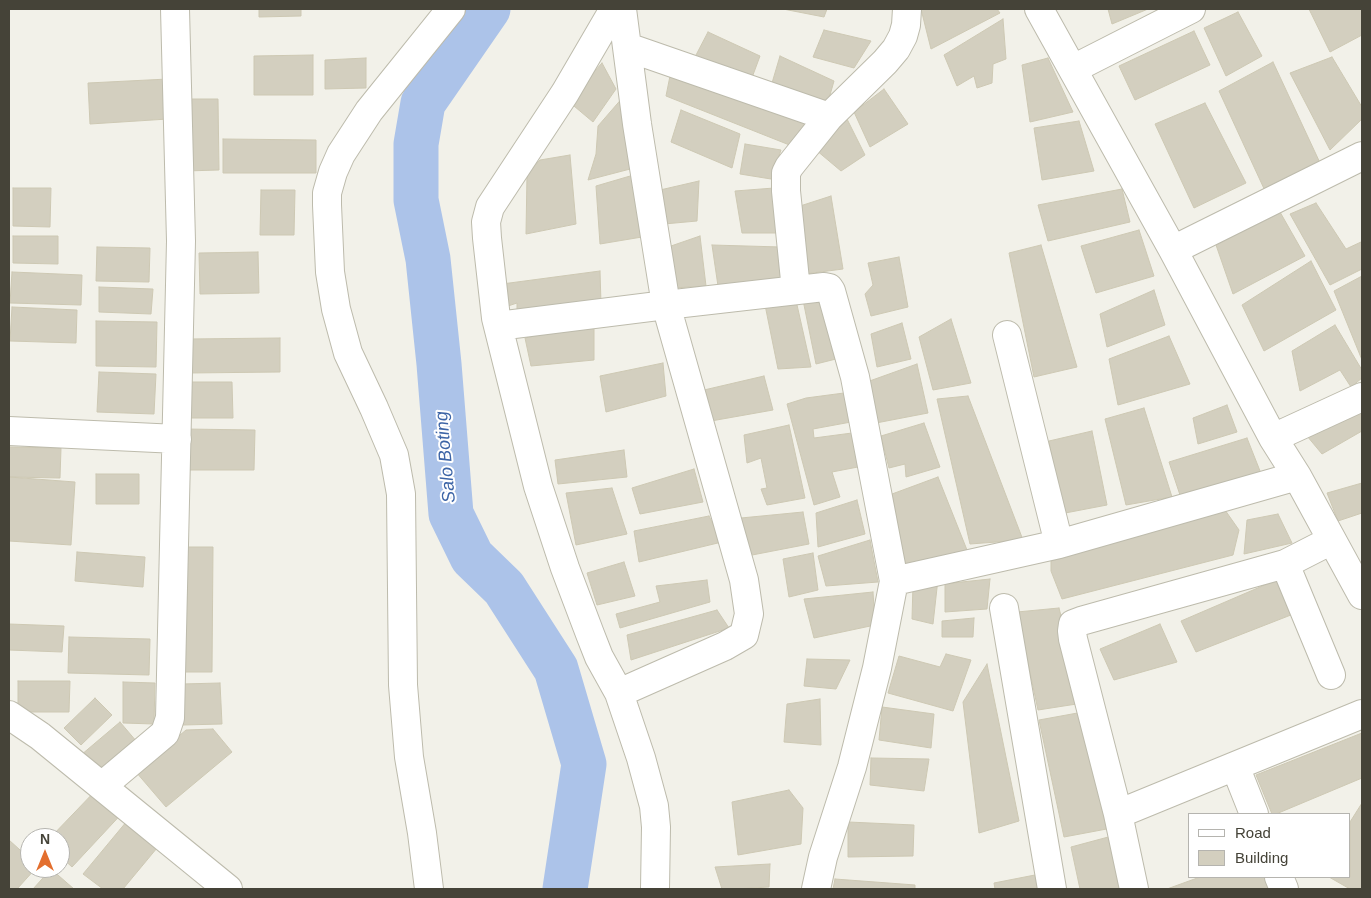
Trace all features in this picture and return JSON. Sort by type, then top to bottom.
[{"type":"street","points":[[102,786],[165,733],[170,718],[181,241],[175,9]]},
{"type":"street","points":[[429,889],[409,757],[403,685],[401,494],[394,455],[348,352],[336,309],[330,272],[327,193],[341,154],[368,111],[451,9]]},
{"type":"street","points":[[614,9],[566,93],[490,208],[486,222],[486,238],[498,326],[538,486],[594,646],[619,693],[641,758],[654,806],[656,827],[655,889]]},
{"type":"street","points":[[619,693],[724,646],[744,635],[749,614],[744,580],[666,305],[637,124],[622,9]]},
{"type":"street","points":[[796,290],[786,173],[829,117],[896,49],[904,30],[907,9]]},
{"type":"street","points":[[1039,9],[1173,250],[1273,438],[1297,476],[1362,595]]},
{"type":"street","points":[[1073,69],[1191,9]]},
{"type":"street","points":[[626,47],[829,117]]},
{"type":"street","points":[[1173,250],[1362,156]]},
{"type":"street","points":[[498,326],[796,290],[824,287],[831,290],[855,377],[894,581],[877,668],[852,767],[823,857],[816,889]]},
{"type":"street","points":[[1007,335],[1059,544]]},
{"type":"street","points":[[1273,438],[1362,397]]},
{"type":"street","points":[[9,431],[177,439]]},
{"type":"street","points":[[894,581],[1059,544],[1297,476]]},
{"type":"street","points":[[1134,889],[1118,814],[1075,646],[1072,631],[1073,624],[1284,564],[1332,540]]},
{"type":"street","points":[[1284,564],[1331,675]]},
{"type":"street","points":[[1004,608],[1052,889]]},
{"type":"street","points":[[1118,814],[1362,714]]},
{"type":"street","points":[[9,715],[40,736],[228,889]]},
{"type":"street","points":[[1236,766],[1254,813]]},
{"type":"building","points":[[259,9],[301,9],[301,16],[259,17]]},
{"type":"building","points":[[783,9],[827,9],[824,17]]},
{"type":"building","points":[[921,9],[997,9],[1000,13],[931,49]]},
{"type":"building","points":[[1108,9],[1148,9],[1112,24]]},
{"type":"building","points":[[1309,9],[1362,9],[1362,35],[1330,52]]},
{"type":"building","points":[[1238,12],[1262,56],[1226,76],[1204,28]]},
{"type":"building","points":[[1003,19],[1006,59],[993,64],[992,83],[977,88],[974,76],[957,86],[944,55]]},
{"type":"building","points":[[824,30],[871,41],[854,68],[813,57]]},
{"type":"building","points":[[1194,31],[1210,65],[1135,100],[1119,66]]},
{"type":"building","points":[[708,32],[760,56],[750,83],[695,57]]},
{"type":"building","points":[[313,55],[313,95],[254,95],[254,56]]},
{"type":"building","points":[[780,56],[834,81],[828,102],[772,83]]},
{"type":"building","points":[[1332,57],[1362,107],[1362,119],[1330,150],[1290,73]]},
{"type":"building","points":[[366,58],[366,88],[325,89],[325,60]]},
{"type":"building","points":[[1048,58],[1073,112],[1030,122],[1022,65]]},
{"type":"building","points":[[1273,62],[1321,165],[1266,193],[1219,91]]},
{"type":"building","points":[[602,63],[616,89],[593,122],[568,101]]},
{"type":"building","points":[[671,71],[814,119],[792,146],[666,96]]},
{"type":"building","points":[[168,79],[168,119],[90,124],[88,83]]},
{"type":"building","points":[[884,89],[908,124],[870,147],[854,112]]},
{"type":"building","points":[[624,96],[634,168],[588,180],[596,154],[598,126]]},
{"type":"building","points":[[183,99],[218,99],[219,170],[185,171]]},
{"type":"building","points":[[1205,103],[1246,183],[1194,208],[1155,124]]},
{"type":"building","points":[[681,110],[740,134],[732,168],[671,142]]},
{"type":"building","points":[[846,117],[865,155],[841,171],[816,150]]},
{"type":"building","points":[[1079,121],[1094,171],[1042,180],[1034,128]]},
{"type":"building","points":[[223,139],[316,140],[316,173],[223,173]]},
{"type":"building","points":[[745,144],[781,150],[771,179],[740,174]]},
{"type":"building","points":[[570,155],[576,224],[526,234],[527,174],[540,160]]},
{"type":"building","points":[[637,174],[648,236],[600,244],[596,186]]},
{"type":"building","points":[[699,181],[697,221],[664,224],[660,190]]},
{"type":"building","points":[[13,188],[51,188],[50,227],[13,226]]},
{"type":"building","points":[[774,188],[778,233],[742,233],[735,191]]},
{"type":"building","points":[[1122,189],[1130,222],[1048,241],[1038,205]]},
{"type":"building","points":[[261,190],[295,190],[294,235],[260,235]]},
{"type":"building","points":[[831,196],[843,269],[805,274],[797,207]]},
{"type":"building","points":[[1316,203],[1346,249],[1361,242],[1362,244],[1362,269],[1330,285],[1290,214]]},
{"type":"building","points":[[1280,212],[1305,256],[1233,294],[1216,245]]},
{"type":"building","points":[[1139,230],[1154,276],[1096,293],[1081,246]]},
{"type":"building","points":[[13,236],[58,236],[58,264],[13,263]]},
{"type":"building","points":[[700,236],[706,286],[673,288],[671,246]]},
{"type":"building","points":[[712,245],[781,247],[781,282],[718,286]]},
{"type":"building","points":[[1041,245],[1077,367],[1034,377],[1009,253]]},
{"type":"building","points":[[97,247],[150,248],[149,282],[96,281]]},
{"type":"building","points":[[258,252],[259,293],[200,294],[199,253]]},
{"type":"building","points":[[899,257],[908,307],[871,316],[865,294],[873,285],[868,263]]},
{"type":"building","points":[[1311,261],[1336,310],[1264,351],[1242,305]]},
{"type":"building","points":[[600,271],[601,304],[517,313],[517,303],[508,306],[502,284]]},
{"type":"building","points":[[12,272],[82,275],[81,305],[10,303]]},
{"type":"building","points":[[1362,276],[1362,360],[1334,291]]},
{"type":"building","points":[[99,287],[153,289],[151,314],[99,312]]},
{"type":"building","points":[[1154,290],[1165,325],[1107,347],[1100,314]]},
{"type":"building","points":[[795,296],[811,367],[778,369],[764,300]]},
{"type":"building","points":[[826,297],[844,357],[816,364],[803,300]]},
{"type":"building","points":[[12,307],[77,310],[76,343],[10,341]]},
{"type":"building","points":[[951,319],[971,383],[933,390],[919,337]]},
{"type":"building","points":[[96,321],[157,322],[156,367],[96,366]]},
{"type":"building","points":[[902,323],[911,359],[877,367],[871,334]]},
{"type":"building","points":[[594,324],[594,360],[531,366],[525,338]]},
{"type":"building","points":[[1335,325],[1362,370],[1362,378],[1351,387],[1340,370],[1300,391],[1292,351]]},
{"type":"building","points":[[1169,336],[1190,384],[1118,405],[1109,359]]},
{"type":"building","points":[[280,338],[280,372],[188,373],[188,339]]},
{"type":"building","points":[[663,363],[666,396],[606,412],[600,376]]},
{"type":"building","points":[[917,364],[928,413],[876,423],[864,383]]},
{"type":"building","points":[[99,372],[156,374],[154,414],[97,412]]},
{"type":"building","points":[[764,376],[773,410],[711,421],[704,390]]},
{"type":"building","points":[[189,382],[232,382],[233,418],[189,418]]},
{"type":"building","points":[[844,393],[851,422],[813,429],[814,438],[852,433],[863,466],[832,472],[840,497],[814,505],[787,404],[806,398]]},
{"type":"building","points":[[968,396],[1023,540],[970,544],[937,399]]},
{"type":"building","points":[[1227,405],[1237,432],[1198,444],[1193,418]]},
{"type":"building","points":[[1362,405],[1362,431],[1322,454],[1307,436]]},
{"type":"building","points":[[1144,408],[1172,497],[1126,505],[1105,419]]},
{"type":"building","points":[[924,423],[940,467],[906,477],[905,464],[889,468],[881,436]]},
{"type":"building","points":[[789,425],[805,498],[767,505],[761,489],[767,488],[761,458],[747,463],[744,435]]},
{"type":"building","points":[[185,429],[255,430],[254,470],[185,470]]},
{"type":"building","points":[[1092,431],[1107,505],[1060,514],[1049,441]]},
{"type":"building","points":[[1247,438],[1262,476],[1181,498],[1169,462]]},
{"type":"building","points":[[9,447],[61,448],[60,478],[9,477]]},
{"type":"building","points":[[624,450],[627,477],[558,484],[555,460]]},
{"type":"building","points":[[694,469],[703,502],[640,514],[632,488]]},
{"type":"building","points":[[96,474],[139,474],[139,504],[96,504]]},
{"type":"building","points":[[9,477],[75,482],[71,545],[9,541]]},
{"type":"building","points":[[938,477],[967,550],[906,568],[892,494]]},
{"type":"building","points":[[1362,483],[1362,513],[1338,521],[1327,493]]},
{"type":"building","points":[[612,488],[627,534],[576,545],[566,493]]},
{"type":"building","points":[[857,500],[865,534],[818,547],[816,513]]},
{"type":"building","points":[[1225,510],[1239,530],[1233,555],[1062,599],[1051,571],[1051,561]]},
{"type":"building","points":[[803,512],[809,544],[747,556],[741,518]]},
{"type":"building","points":[[1278,514],[1292,543],[1244,554],[1247,520]]},
{"type":"building","points":[[709,516],[722,542],[639,562],[634,531]]},
{"type":"building","points":[[870,540],[878,582],[826,586],[818,556]]},
{"type":"building","points":[[178,547],[213,547],[212,672],[178,672]]},
{"type":"building","points":[[77,552],[145,557],[143,587],[75,581]]},
{"type":"building","points":[[813,553],[818,590],[789,597],[783,559]]},
{"type":"building","points":[[624,562],[635,596],[597,605],[587,573]]},
{"type":"building","points":[[1281,578],[1296,613],[1196,652],[1181,621]]},
{"type":"building","points":[[938,579],[933,624],[912,619],[913,584]]},
{"type":"building","points":[[990,579],[987,609],[945,612],[945,582]]},
{"type":"building","points":[[707,580],[710,602],[620,628],[616,614],[660,602],[656,586]]},
{"type":"building","points":[[873,592],[875,625],[814,638],[804,599]]},
{"type":"building","points":[[1059,608],[1083,703],[1038,710],[1017,612]]},
{"type":"building","points":[[717,610],[729,628],[631,660],[627,635]]},
{"type":"building","points":[[974,618],[973,637],[942,637],[942,621]]},
{"type":"building","points":[[9,624],[64,626],[62,652],[9,650]]},
{"type":"building","points":[[1160,624],[1177,662],[1114,680],[1100,649]]},
{"type":"building","points":[[69,637],[150,639],[149,675],[68,673]]},
{"type":"building","points":[[946,654],[971,660],[953,711],[888,693],[899,656],[940,667]]},
{"type":"building","points":[[807,659],[850,660],[836,689],[804,686]]},
{"type":"building","points":[[987,664],[1019,821],[979,833],[963,702]]},
{"type":"building","points":[[18,681],[70,681],[69,712],[18,712]]},
{"type":"building","points":[[123,682],[155,683],[154,724],[123,723]]},
{"type":"building","points":[[220,683],[222,724],[183,725],[182,684]]},
{"type":"building","points":[[95,698],[112,715],[81,745],[64,728]]},
{"type":"building","points":[[820,699],[821,745],[784,742],[787,704]]},
{"type":"building","points":[[882,707],[934,714],[931,748],[879,740]]},
{"type":"building","points":[[1083,712],[1112,828],[1064,837],[1039,720]]},
{"type":"building","points":[[120,722],[137,742],[98,775],[81,755]]},
{"type":"building","points":[[213,729],[232,752],[166,807],[136,772],[186,730]]},
{"type":"building","points":[[1362,733],[1362,778],[1278,813],[1272,813],[1256,775]]},
{"type":"building","points":[[871,758],[929,759],[924,791],[870,785]]},
{"type":"building","points":[[99,787],[127,808],[72,867],[70,865],[70,828],[60,828]]},
{"type":"building","points":[[789,790],[803,808],[801,844],[738,855],[732,802]]},
{"type":"building","points":[[1362,803],[1362,889],[1350,889],[1331,878],[1351,878],[1351,820]]},
{"type":"building","points":[[127,821],[157,848],[123,889],[103,889],[83,874]]},
{"type":"building","points":[[848,822],[914,825],[913,856],[848,857]]},
{"type":"building","points":[[1112,836],[1127,889],[1080,889],[1071,847]]},
{"type":"building","points":[[9,840],[20,850],[20,878],[27,878],[17,889],[9,889]]},
{"type":"building","points":[[770,864],[769,887],[736,889],[722,889],[715,867]]},
{"type":"building","points":[[1040,874],[1042,889],[995,889],[994,883]]},
{"type":"building","points":[[43,878],[61,878],[74,889],[33,889]]},
{"type":"building","points":[[1197,878],[1277,878],[1282,889],[1167,889]]},
{"type":"building","points":[[835,879],[915,885],[915,889],[833,889]]},
{"type":"waterway","name":"Salo Boting","points":[[488,9],[423,103],[416,144],[416,200],[428,259],[439,364],[451,514],[472,557],[504,588],[556,669],[584,764],[565,889]]}]
